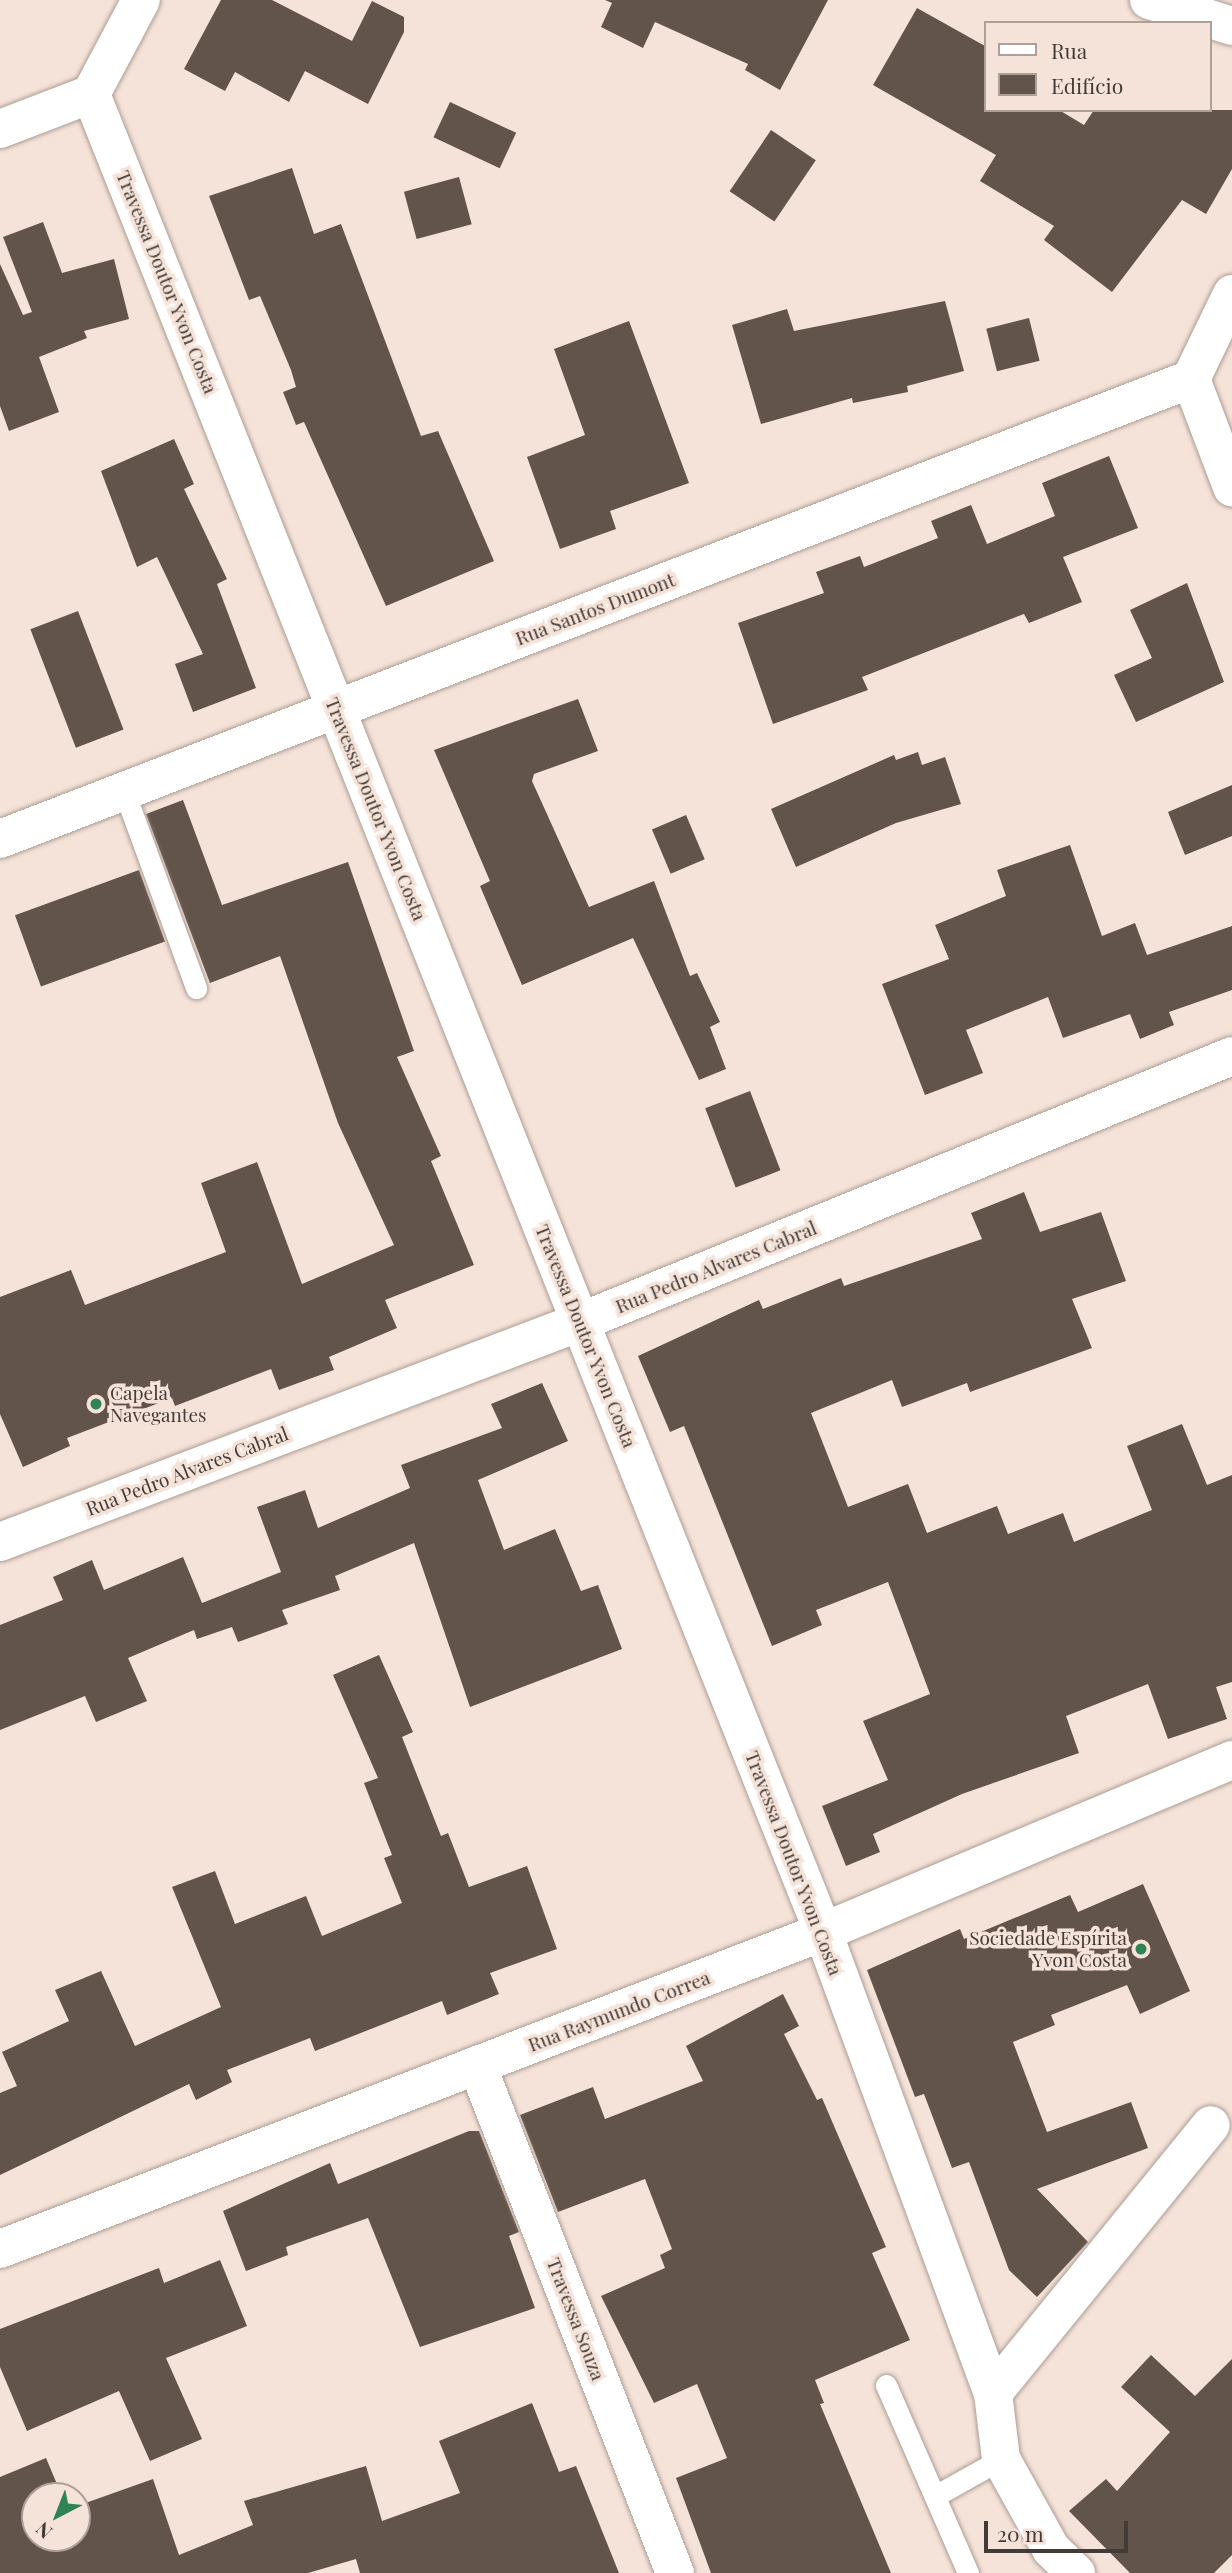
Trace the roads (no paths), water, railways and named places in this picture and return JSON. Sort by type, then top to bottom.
[{"type":"street","points":[[0,129],[92,94],[141,0]]},
{"type":"street","points":[[1149,0],[1232,26]]},
{"type":"street","name":"Travessa Doutor Yvon Costa","points":[[92,94],[823,1933],[993,2393],[1001,2459],[1051,2549],[1076,2573]]},
{"type":"street","points":[[1232,295],[1191,379],[1232,487]]},
{"type":"street","name":"Rua Santos Dumont","points":[[0,839],[1191,379]]},
{"type":"street","name":"Rua Pedro Alvares Cabral","points":[[0,1542],[580,1322],[1232,1056]]},
{"type":"street","name":"Rua Raymundo Correa","points":[[0,2249],[823,1933],[1232,1760]]},
{"type":"street","name":"Travessa Souza","points":[[477,2065],[675,2573]]},
{"type":"street","points":[[993,2393],[1211,2126]]},
{"type":"lane","points":[[124,791],[196,988]]},
{"type":"lane","points":[[886,2385],[968,2573]]},
{"type":"lane","points":[[935,2496],[1001,2459]]},
{"type":"place","name":"Capela Navegantes","points":[[96,1404]]},
{"type":"place","name":"Sociedade Espírita Yvon Costa","points":[[1141,1949]]}]
